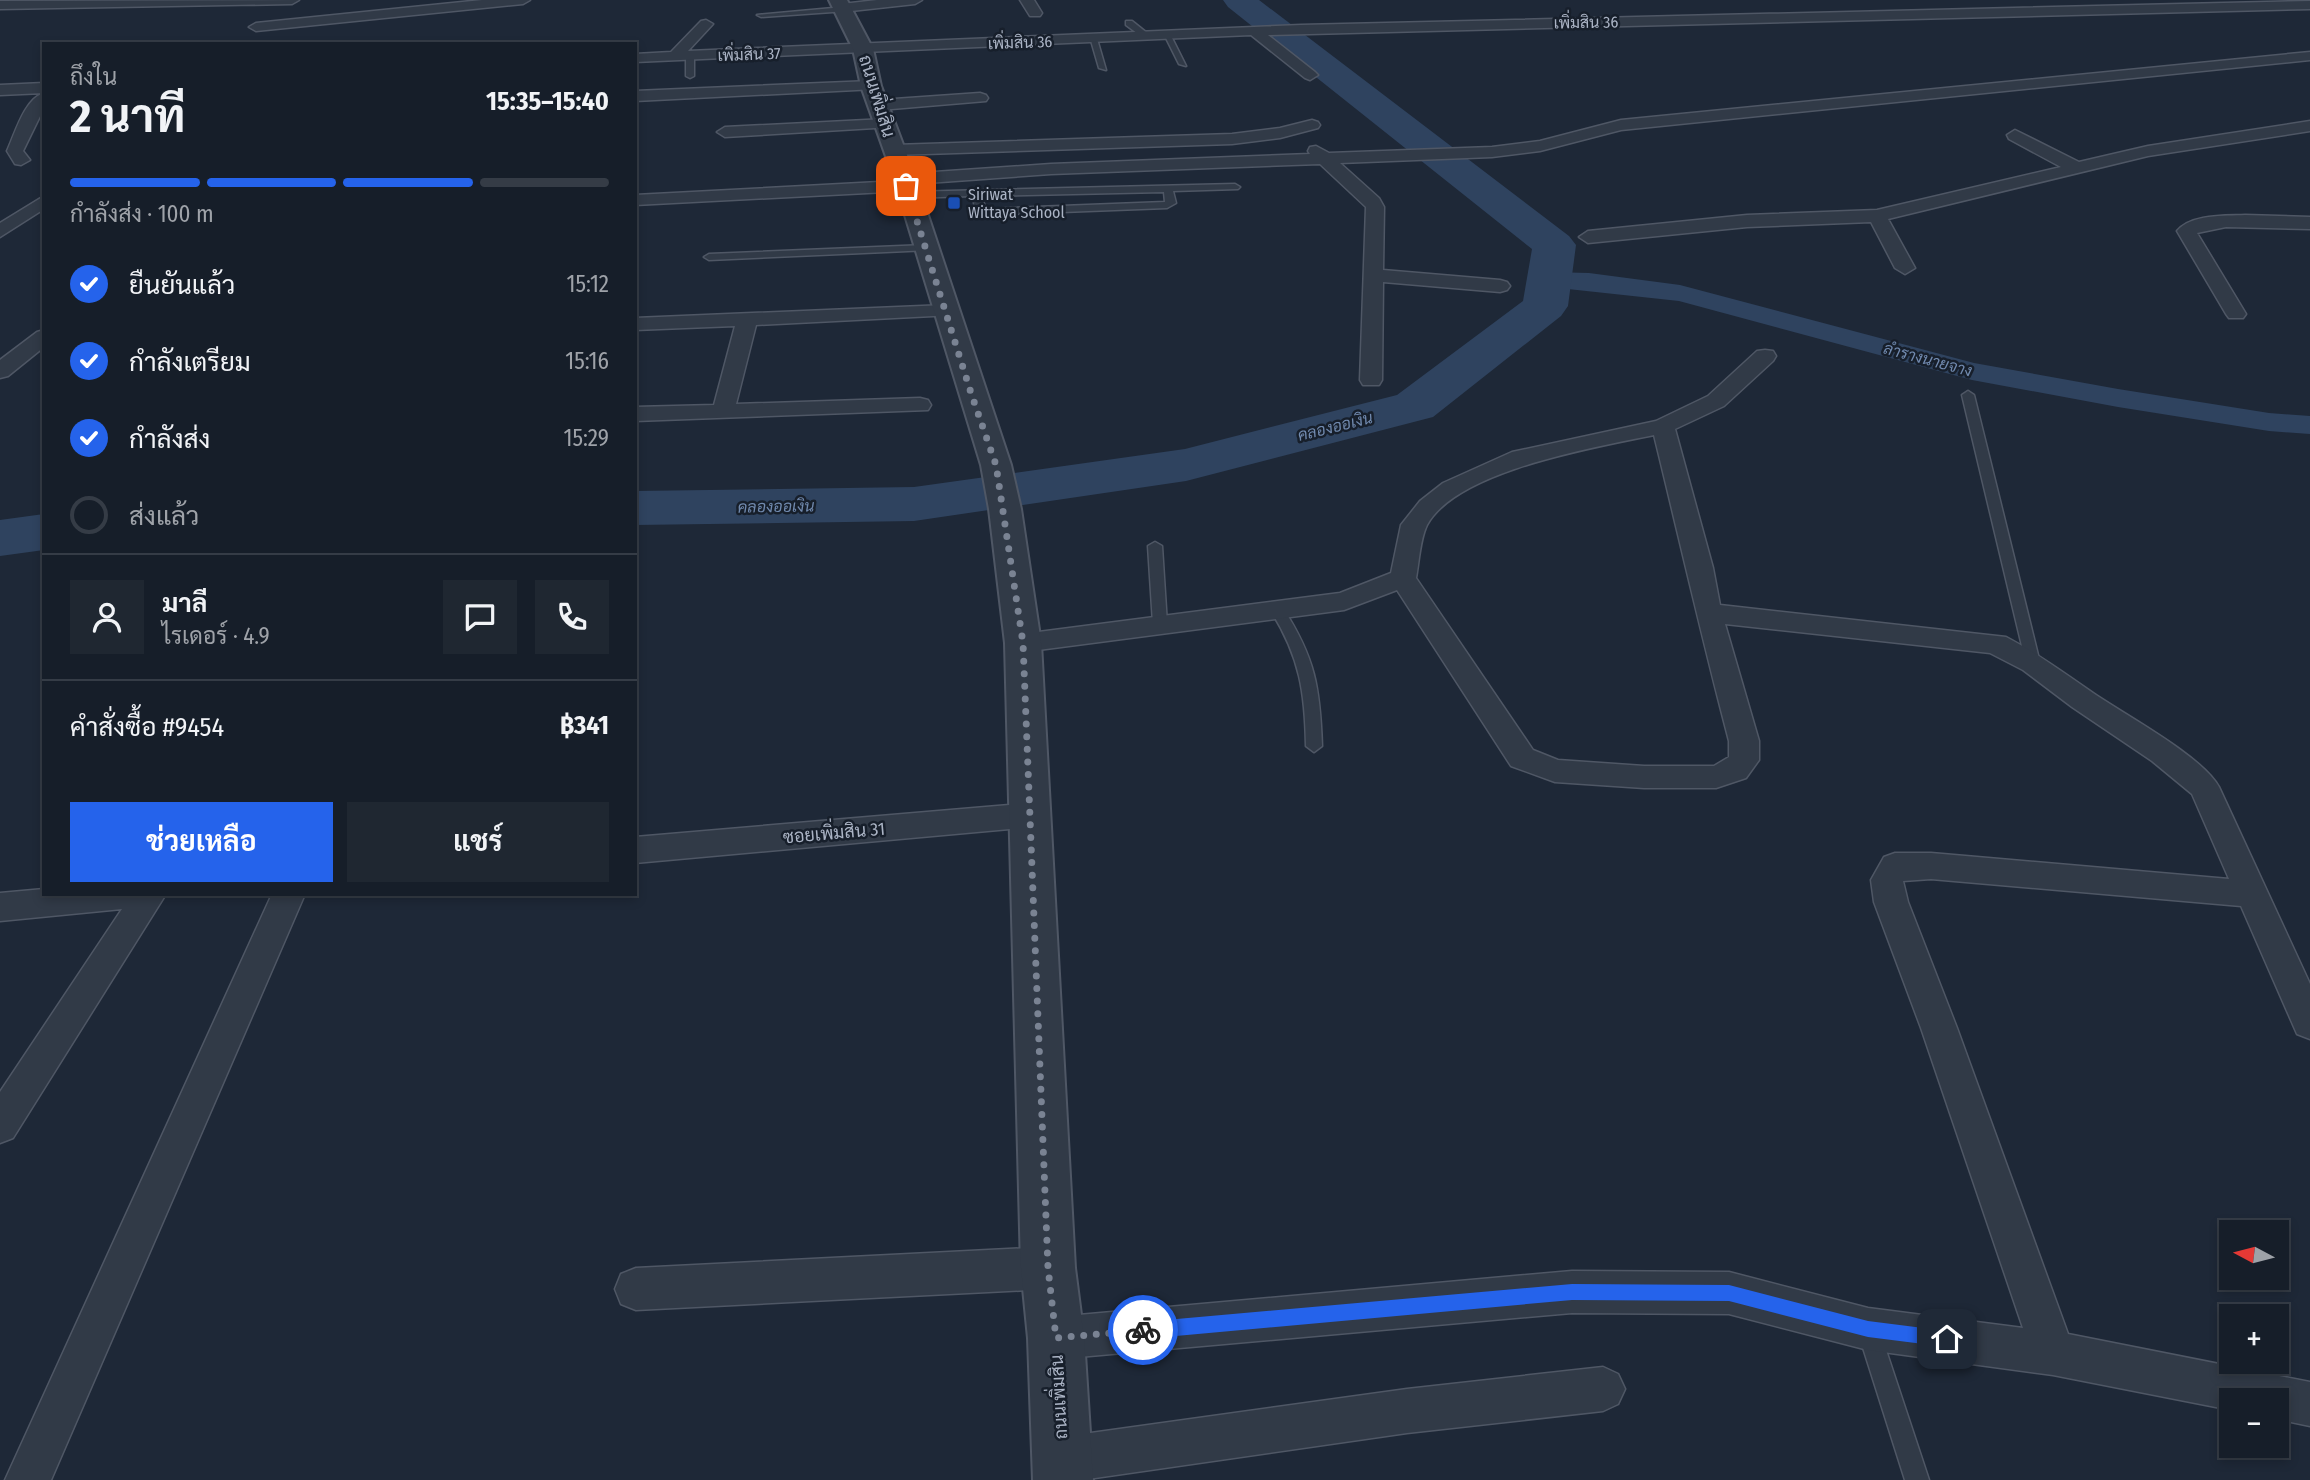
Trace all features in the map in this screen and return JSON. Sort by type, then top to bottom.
[{"type":"street","points":[[0,5],[292,0]]},
{"type":"street","points":[[256,27],[455,3],[523,0]]},
{"type":"street","points":[[841,6],[915,0]]},
{"type":"street","points":[[1027,0],[1035,13]]},
{"type":"street","name":"เพิ่มสิน 36","points":[[863,49],[1301,29],[2310,5]]},
{"type":"street","name":"ถนนเพิ่มสิน","points":[[841,6],[863,49],[996,465],[1004,509],[1023,643],[1032,815],[1048,1268],[1056,1338],[1062,1470]]},
{"type":"street","points":[[1193,34],[1194,15]]},
{"type":"street","points":[[683,56],[706,24]]},
{"type":"street","points":[[1256,31],[1310,75]]},
{"type":"street","name":"เพิ่มสิน 37","points":[[637,58],[863,49]]},
{"type":"street","points":[[755,54],[766,66]]},
{"type":"street","points":[[902,175],[1051,169],[1316,152],[1540,146],[1622,125],[2310,56]]},
{"type":"street","points":[[0,90],[42,88]]},
{"type":"street","points":[[637,96],[879,105]]},
{"type":"street","points":[[725,132],[879,105],[980,98]]},
{"type":"street","points":[[21,160],[15,151],[42,100]]},
{"type":"street","points":[[637,200],[902,175],[1232,139],[1312,125]]},
{"type":"street","points":[[1588,237],[1747,221],[1877,216],[2148,151],[2310,126]]},
{"type":"street","points":[[2015,135],[2077,167]]},
{"type":"street","points":[[1316,152],[1373,202],[1371,380]]},
{"type":"street","points":[[0,231],[42,202]]},
{"type":"street","points":[[1877,216],[1905,268]]},
{"type":"street","points":[[2236,314],[2186,231],[2193,225],[2217,222],[2310,223]]},
{"type":"street","points":[[1374,275],[1500,286]]},
{"type":"street","points":[[637,324],[946,311]]},
{"type":"street","points":[[723,412],[747,320]]},
{"type":"street","points":[[0,371],[42,339]]},
{"type":"street","points":[[1663,426],[1700,568],[1708,613],[1744,741],[1744,760],[1735,770],[1716,777],[1644,777],[1555,771],[1522,758],[1403,578],[1414,525],[1429,506],[1452,488],[1520,457],[1663,426],[1716,401],[1765,356]]},
{"type":"street","points":[[637,414],[920,405]]},
{"type":"street","points":[[1023,643],[1344,601],[1403,578]]},
{"type":"street","points":[[1708,613],[1996,644],[2033,663],[2082,700],[2163,754],[2204,787],[2310,1023]]},
{"type":"street","name":"ซอยเพิ่มสิน 31","points":[[637,850],[1032,815]]},
{"type":"street","points":[[2053,1353],[1939,1028],[1891,902],[1887,880],[1895,866],[1931,866],[2252,894]]},
{"type":"street","points":[[0,907],[120,896]]},
{"type":"street","points":[[0,1125],[149,896]]},
{"type":"street","points":[[28,1480],[288,896]]},
{"type":"street","points":[[636,1289],[1048,1268]]},
{"type":"street","points":[[1056,1338],[1572,1292],[1729,1293],[1868,1329],[2053,1353],[2310,1404]]},
{"type":"street","points":[[1062,1470],[1407,1411],[1603,1389]]},
{"type":"lane","points":[[791,0],[795,12]]},
{"type":"lane","points":[[761,15],[841,6]]},
{"type":"lane","points":[[1129,23],[1148,37]]},
{"type":"lane","points":[[1167,36],[1182,64]]},
{"type":"lane","points":[[1093,40],[1104,68]]},
{"type":"lane","points":[[683,56],[690,76]]},
{"type":"lane","points":[[902,175],[976,195],[1235,187]]},
{"type":"lane","points":[[976,195],[984,212],[1167,205],[1171,203],[1168,190]]},
{"type":"lane","points":[[709,257],[926,248]]},
{"type":"lane","points":[[1968,395],[2033,663]]},
{"type":"lane","points":[[1155,547],[1160,624]]},
{"type":"lane","points":[[1278,611],[1298,642],[1311,683],[1314,746]]},
{"type":"lane","points":[[1868,1329],[1916,1480]]},
{"type":"waterway","name":"คลองออเงิน","points":[[637,508],[914,504],[1186,465],[1415,406],[1545,306],[1554,245],[1239,0]]},
{"type":"waterway","name":"ลำรางนายจาง","points":[[1549,280],[1589,281],[1680,293],[1972,371],[2118,398],[2269,422],[2310,425]]},
{"type":"waterway","name":"คลองออเงิน","points":[[0,538],[42,532]]},
{"type":"way so far","points":[[906,186],[996,465],[1023,643],[1032,815],[1048,1268],[1056,1338],[1143,1330]]},
{"type":"place","name":"Siriwat Wittaya School","points":[[954,203]]},
{"type":"route","points":[[1143,1330],[1572,1292],[1729,1293],[1868,1329],[1947,1339]]}]
